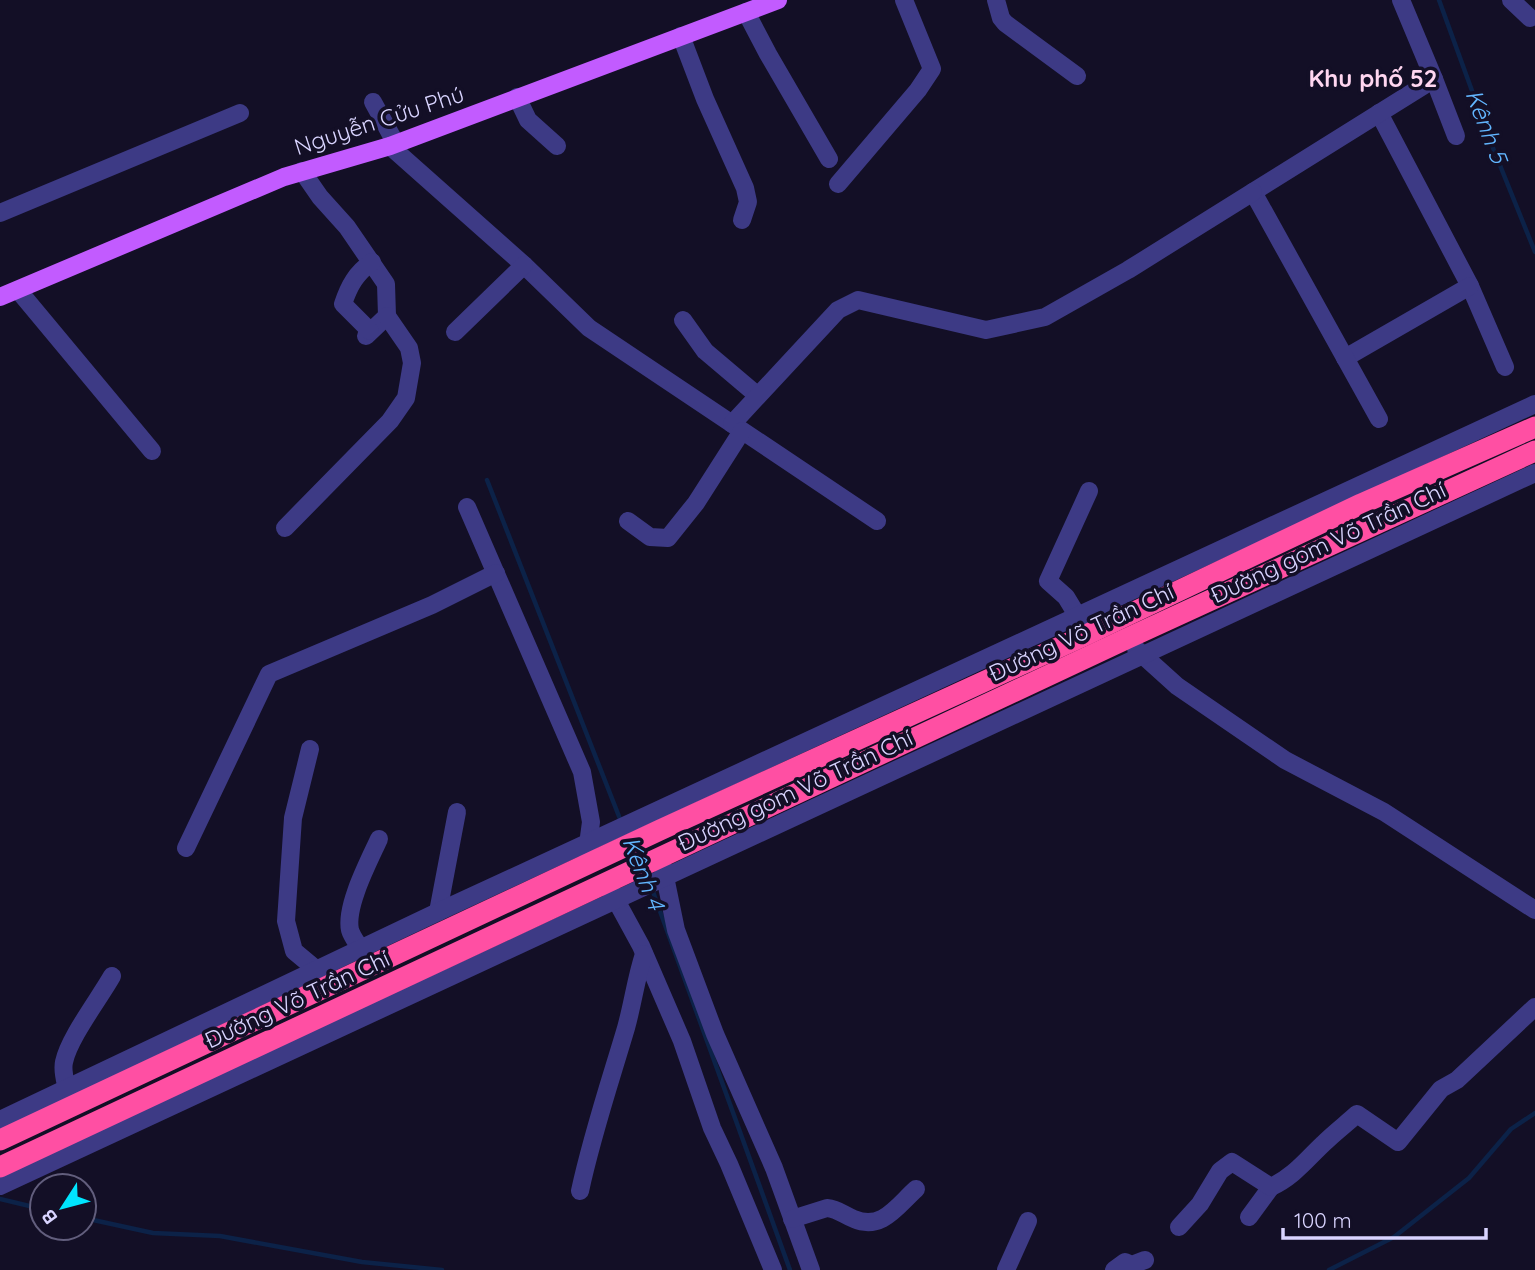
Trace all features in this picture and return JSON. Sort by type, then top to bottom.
[{"type":"highway","name":"Đường Võ Trần Chí","points":[[0,1140],[606,858],[1083,625],[1535,427]]},
{"type":"highway","name":"Đường Võ Trần Chí","points":[[0,1167],[613,888],[1126,639],[1535,451]]},
{"type":"main road","name":"Nguyễn Cửu Phú","points":[[0,297],[302,171],[393,145],[778,0]]},
{"type":"street","points":[[838,184],[933,69],[904,0]]},
{"type":"street","points":[[996,0],[1005,23],[1077,76]]},
{"type":"street","points":[[1401,0],[1456,136]]},
{"type":"street","points":[[1511,0],[1530,18]]},
{"type":"street","points":[[746,12],[829,159]]},
{"type":"street","points":[[681,36],[745,188],[748,202],[742,220]]},
{"type":"street","points":[[628,521],[650,537],[668,538],[695,503],[757,395],[838,310],[859,300],[986,330],[1045,317],[1128,270],[1434,79]]},
{"type":"street","points":[[517,97],[528,120],[557,146]]},
{"type":"street","points":[[373,102],[393,145],[524,264],[589,328],[877,521]]},
{"type":"street","points":[[0,213],[240,113]]},
{"type":"street","points":[[1379,113],[1470,286],[1505,366]]},
{"type":"street","points":[[285,528],[390,421],[406,398],[412,363],[409,348],[387,316],[386,285],[372,262],[302,171]]},
{"type":"street","points":[[1253,192],[1379,419]]},
{"type":"street","points":[[372,262],[359,271],[344,304],[368,334],[387,316]]},
{"type":"street","points":[[455,332],[524,264]]},
{"type":"street","points":[[1345,358],[1470,286]]},
{"type":"street","points":[[18,290],[152,451]]},
{"type":"street","points":[[683,320],[705,351],[757,395]]},
{"type":"street","name":"Đường gom Võ Trần Chí","points":[[0,1120],[438,912],[1083,625],[1535,404]]},
{"type":"street","name":"Đường gom Võ Trần Chí","points":[[659,866],[1143,655],[1535,473]]},
{"type":"street","points":[[1083,625],[1066,597],[1048,581],[1089,491]]},
{"type":"street","points":[[467,507],[582,772],[591,822],[586,866]]},
{"type":"street","points":[[186,848],[269,674],[432,605],[496,573]]},
{"type":"street","points":[[1126,639],[1177,687],[1285,760],[1384,812],[1535,910]]},
{"type":"street","points":[[310,749],[293,818],[286,921],[294,951],[318,971]]},
{"type":"street","points":[[438,912],[457,812]]},
{"type":"street","points":[[362,950],[350,931],[350,919],[363,875],[379,839]]},
{"type":"street","points":[[659,866],[676,930],[693,976],[774,1168],[811,1270]]},
{"type":"street","points":[[0,1186],[613,888],[693,1067],[712,1128],[772,1270]]},
{"type":"street","points":[[580,1191],[590,1144],[627,1025],[644,954]]},
{"type":"street","points":[[66,1089],[63,1071],[71,1044],[112,976]]},
{"type":"street","points":[[1249,1217],[1271,1187],[1282,1182],[1303,1165],[1321,1145],[1357,1114],[1398,1142],[1441,1089],[1457,1080],[1535,1007]]},
{"type":"street","points":[[1179,1227],[1200,1205],[1220,1171],[1232,1162],[1271,1187]]},
{"type":"street","points":[[792,1219],[827,1208],[865,1223],[877,1221],[889,1216],[916,1189]]},
{"type":"street","points":[[1006,1270],[1028,1221]]},
{"type":"street","points":[[1114,1270],[1125,1262],[1132,1265],[1145,1260]]},
{"type":"waterway","name":"Kênh 5","points":[[1439,0],[1491,143],[1535,252]]},
{"type":"waterway","name":"Kênh 4","points":[[487,480],[622,824]]},
{"type":"waterway","name":"Kênh 4","points":[[652,889],[790,1270]]},
{"type":"waterway","points":[[1329,1270],[1394,1237],[1469,1178],[1511,1129],[1535,1113]]},
{"type":"waterway","points":[[0,1199],[28,1206]]},
{"type":"waterway","points":[[98,1221],[153,1233],[220,1236],[362,1262],[442,1270]]},
{"type":"district","name":"Khu phố 52","points":[[1373,78]]}]
